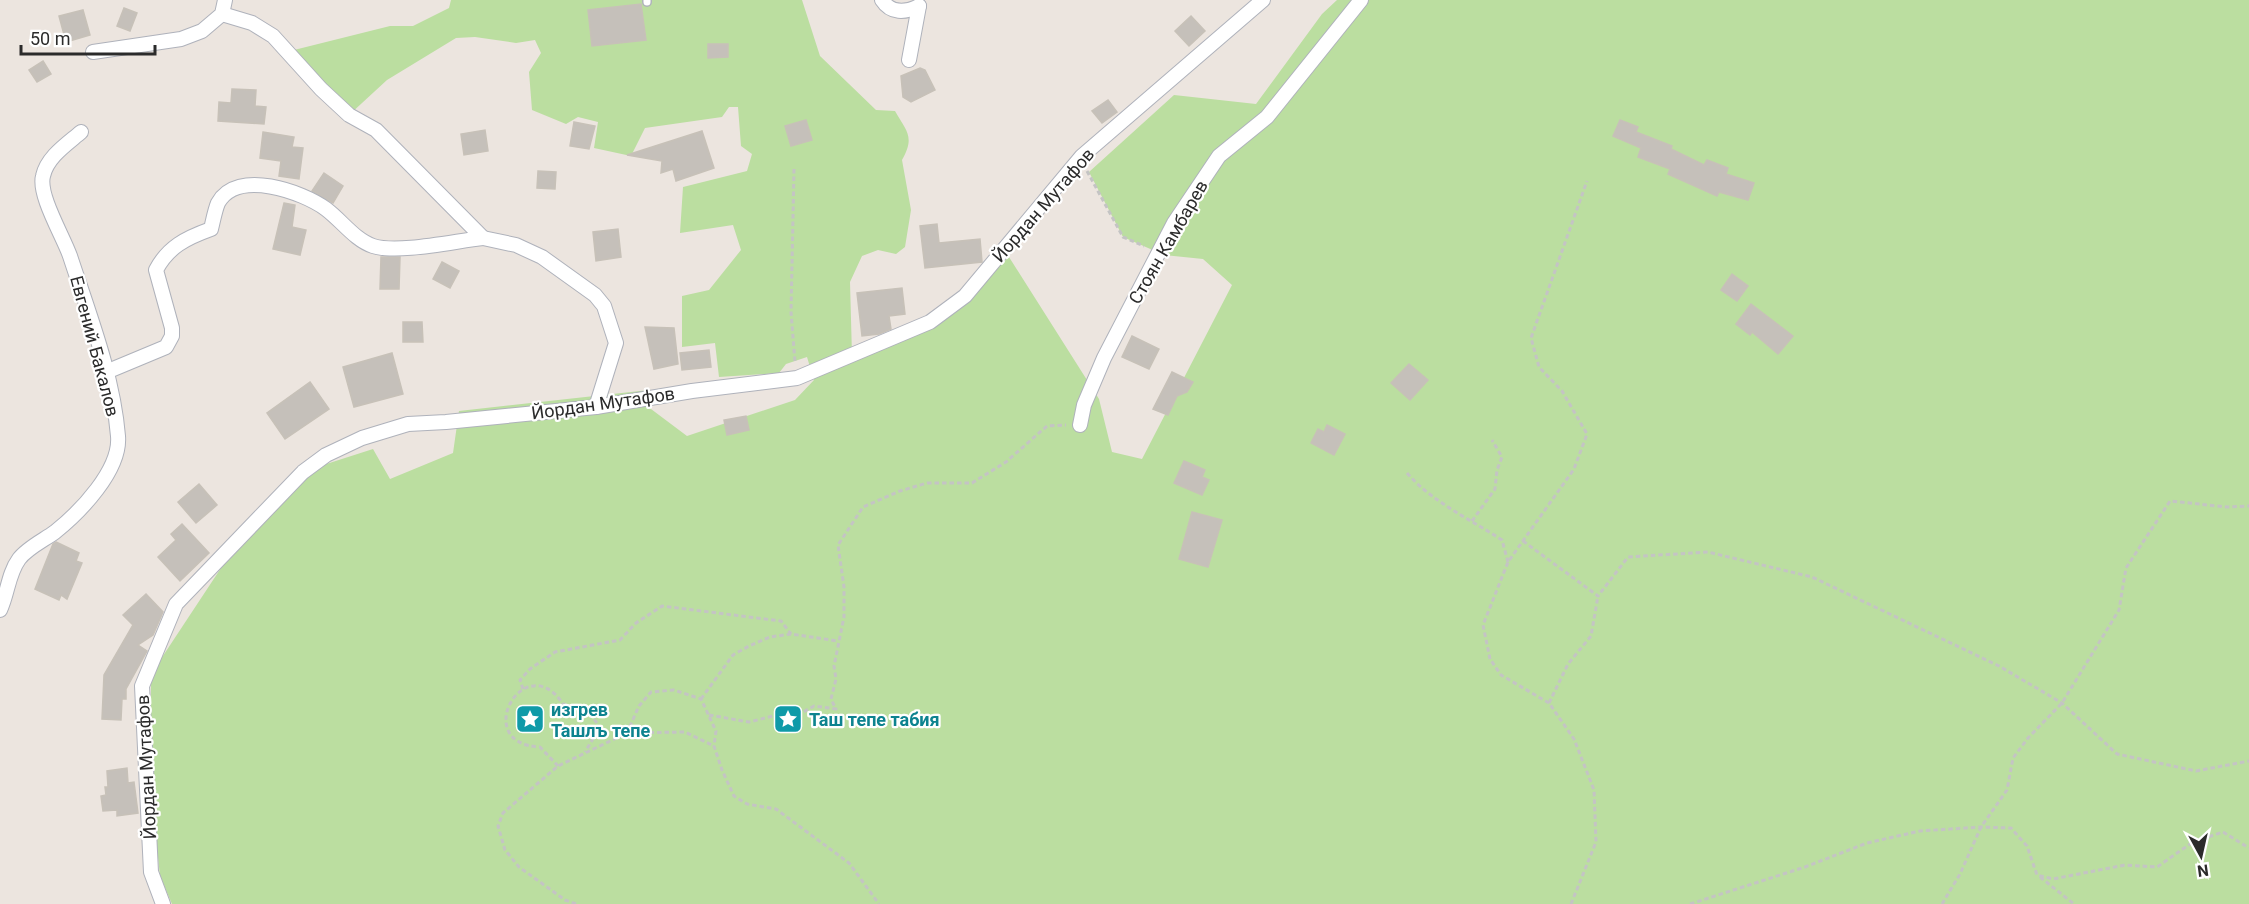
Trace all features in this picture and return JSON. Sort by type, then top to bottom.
[{"type":"street","points":[[882,0],[886,6],[897,11],[909,11],[921,3]]},
{"type":"street","name":"Йордан Мутафов","points":[[163,904],[151,872],[142,686],[176,604],[303,472],[335,451],[362,438],[408,424],[596,407],[692,391],[796,378],[930,322],[965,296],[1077,162],[1263,0]]},
{"type":"street","name":"Стоян Камбарев","points":[[1080,425],[1084,405],[1104,358],[1174,223],[1219,156],[1267,117],[1361,0]]},
{"type":"street","points":[[909,60],[921,3]]},
{"type":"street","points":[[93,52],[181,39],[202,31],[224,7],[273,36],[321,89],[349,115],[376,130],[483,238]]},
{"type":"street","name":"Евгений Бакалов","points":[[0,610],[9,579],[20,558],[56,531],[96,492],[114,460],[118,440],[114,403],[106,372],[69,253],[42,192],[42,177],[47,164],[81,132]]},
{"type":"street","points":[[106,372],[166,347],[172,336],[172,328],[156,270],[164,255],[192,236],[211,229],[219,202],[231,189],[244,185],[267,185],[293,193],[325,208],[356,236],[373,246],[402,248],[483,238],[516,245],[542,257],[586,288],[604,306],[616,343],[596,407]]},
{"type":"path","points":[[1077,162],[1089,172],[1123,237],[1159,253]]},
{"type":"path","points":[[794,169],[791,312],[796,378]]},
{"type":"path","points":[[1571,904],[1596,842],[1594,790],[1574,739],[1549,703],[1501,675],[1490,659],[1483,625],[1508,562],[1574,469],[1587,434],[1562,391],[1539,367],[1531,338],[1587,181]]},
{"type":"path","points":[[709,715],[749,722],[781,714],[798,715],[814,706],[836,709],[831,699],[836,679],[834,666],[844,617],[844,587],[838,545],[863,507],[927,483],[972,483],[1006,462],[1047,426],[1080,425]]},
{"type":"path","points":[[1472,521],[1495,489],[1497,471],[1502,457],[1492,440]]},
{"type":"path","points":[[1407,473],[1430,495],[1502,540],[1508,562]]},
{"type":"path","points":[[1942,904],[1960,874],[1981,827],[2007,790],[2013,758],[2028,738],[2062,703],[2119,610],[2126,568],[2170,501],[2226,507],[2249,506]]},
{"type":"path","points":[[1523,541],[1598,596]]},
{"type":"path","points":[[1549,703],[1568,664],[1591,636],[1598,596],[1628,557],[1708,552],[1812,577],[1999,666],[2062,703],[2117,754],[2196,771],[2249,761]]},
{"type":"path","points":[[524,689],[520,680],[530,669],[555,652],[620,640],[636,623],[662,606],[781,621],[791,634]]},
{"type":"path","points":[[700,699],[733,656],[770,637],[791,634],[838,641]]},
{"type":"path","points":[[558,766],[540,747],[520,742],[509,730],[506,714],[508,705],[517,693],[524,689],[541,687],[558,696],[563,704],[588,711],[600,727],[584,754]]},
{"type":"path","points":[[627,733],[639,706],[651,692],[675,690],[700,699],[716,731],[714,746],[734,796],[747,804],[776,809],[849,863],[879,904]]},
{"type":"path","points":[[576,904],[565,900],[519,867],[505,850],[498,826],[503,813],[558,766],[627,733],[685,732],[714,746]]},
{"type":"path","points":[[1690,904],[1805,867],[1868,843],[1920,831],[1981,827],[2011,828],[2027,846],[2037,875],[2074,904]]},
{"type":"path","points":[[2037,875],[2053,879],[2125,866],[2157,867],[2193,842],[2223,832],[2249,848]]},
{"type":"green space","points":[[451,0],[802,0],[820,56],[876,110],[895,111],[909,140],[902,160],[911,210],[905,247],[896,254],[878,250],[862,256],[850,282],[852,356],[931,329],[1009,257],[1099,399],[1112,452],[1142,459],[1232,285],[1203,259],[1164,255],[1123,237],[1089,172],[1174,95],[1256,104],[1322,14],[1337,0],[2249,0],[2249,904],[172,904],[160,876],[151,791],[151,674],[221,568],[317,467],[373,449],[390,479],[453,453],[459,411],[649,390],[647,406],[687,436],[795,400],[814,380],[807,357],[786,364],[779,373],[719,377],[715,343],[682,347],[682,296],[709,290],[741,250],[733,225],[680,233],[683,187],[747,171],[752,154],[741,146],[738,107],[729,107],[722,117],[645,128],[631,156],[594,148],[598,122],[578,117],[566,124],[532,110],[529,72],[541,53],[535,40],[516,43],[475,37],[456,38],[387,80],[349,115],[286,52],[390,26],[413,26],[449,8]]},
{"type":"building","points":[[641,4],[646,40],[592,46],[588,10]]},
{"type":"building","points":[[124,8],[137,13],[130,31],[117,26]]},
{"type":"building","points":[[83,10],[90,35],[66,42],[59,16]]},
{"type":"building","points":[[1191,16],[1205,31],[1189,46],[1175,31]]},
{"type":"building","points":[[708,44],[728,44],[728,57],[708,58]]},
{"type":"building","points":[[43,61],[51,74],[37,82],[29,70]]},
{"type":"building","points":[[920,68],[925,70],[935,90],[911,102],[903,97],[901,76]]},
{"type":"building","points":[[232,89],[256,90],[255,106],[266,107],[264,124],[218,121],[219,102],[231,103]]},
{"type":"building","points":[[1108,100],[1117,112],[1102,123],[1092,111]]},
{"type":"building","points":[[806,120],[812,140],[791,146],[785,126]]},
{"type":"building","points":[[1620,120],[1638,127],[1636,132],[1672,146],[1671,149],[1704,165],[1707,160],[1728,168],[1726,174],[1754,183],[1748,200],[1719,192],[1717,196],[1668,174],[1670,169],[1638,157],[1641,148],[1613,136]]},
{"type":"building","points":[[574,122],[595,126],[589,149],[570,146]]},
{"type":"building","points":[[485,130],[488,151],[464,155],[461,134]]},
{"type":"building","points":[[702,131],[714,168],[676,181],[673,169],[661,173],[662,161],[627,155]]},
{"type":"building","points":[[263,132],[294,137],[292,147],[303,148],[299,179],[279,176],[281,161],[260,158]]},
{"type":"building","points":[[538,171],[556,172],[555,189],[537,188]]},
{"type":"building","points":[[324,173],[343,186],[333,203],[312,191]]},
{"type":"building","points":[[284,203],[295,205],[292,227],[306,230],[300,255],[273,249]]},
{"type":"building","points":[[937,224],[939,243],[980,239],[982,262],[925,268],[920,226]]},
{"type":"building","points":[[618,229],[621,257],[596,261],[593,232]]},
{"type":"building","points":[[381,257],[400,257],[399,289],[380,289]]},
{"type":"building","points":[[442,262],[459,271],[450,288],[433,279]]},
{"type":"building","points":[[1732,274],[1748,286],[1737,301],[1721,290]]},
{"type":"building","points":[[902,288],[905,314],[889,316],[891,329],[879,334],[862,336],[857,293]]},
{"type":"building","points":[[1751,304],[1793,336],[1778,354],[1752,332],[1750,335],[1736,324]]},
{"type":"building","points":[[403,322],[422,322],[423,342],[403,342]]},
{"type":"building","points":[[645,327],[674,328],[678,364],[654,369]]},
{"type":"building","points":[[1132,336],[1159,349],[1149,369],[1122,357]]},
{"type":"building","points":[[709,350],[711,367],[682,370],[680,353]]},
{"type":"building","points":[[392,353],[403,394],[354,407],[343,367]]},
{"type":"building","points":[[1409,364],[1428,380],[1410,400],[1391,383]]},
{"type":"building","points":[[1172,372],[1193,382],[1187,392],[1177,396],[1168,415],[1153,409]]},
{"type":"building","points":[[310,382],[329,409],[285,439],[267,413]]},
{"type":"building","points":[[746,416],[749,430],[727,435],[724,420]]},
{"type":"building","points":[[1327,425],[1345,434],[1334,455],[1311,443],[1318,429],[1324,432]]},
{"type":"building","points":[[1184,461],[1205,470],[1202,477],[1209,480],[1202,495],[1174,483]]},
{"type":"building","points":[[199,484],[217,505],[196,523],[178,502]]},
{"type":"building","points":[[1192,512],[1222,520],[1208,567],[1179,559]]},
{"type":"building","points":[[182,524],[209,553],[180,581],[158,557],[176,540],[171,534]]},
{"type":"building","points":[[56,542],[79,553],[76,561],[82,563],[67,599],[61,595],[59,600],[35,589],[53,544]]},
{"type":"building","points":[[146,594],[163,612],[153,635],[138,645],[147,651],[126,689],[126,699],[122,699],[121,720],[102,719],[104,675],[133,625],[123,615]]},
{"type":"building","points":[[127,768],[128,783],[134,782],[138,813],[117,816],[117,810],[103,811],[101,796],[106,795],[105,787],[108,787],[107,771]]},
{"type":"place","name":"изгрев Ташлъ тепе","points":[[530,719]]},
{"type":"place","name":"Таш тепе табия","points":[[788,719]]}]
